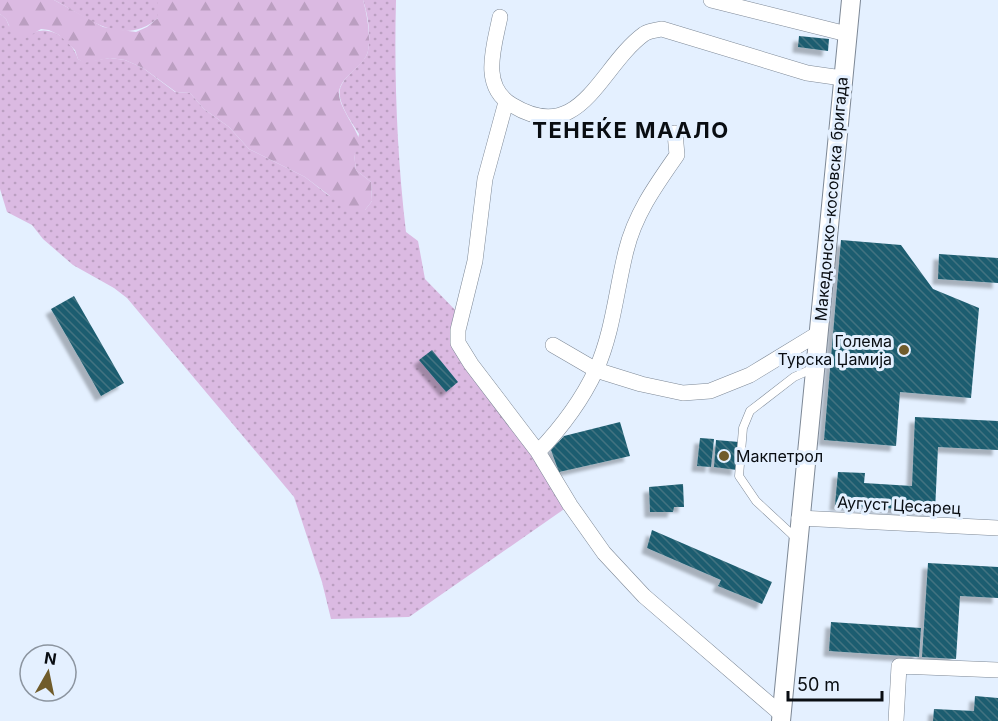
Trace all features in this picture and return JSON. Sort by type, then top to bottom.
[{"type":"street","points":[[711,0],[847,34]]},
{"type":"street","name":"Македонско-косовска бригада","points":[[781,717],[851,0]]},
{"type":"street","points":[[500,17],[491,75],[506,102],[528,115],[542,118],[558,117],[581,105],[646,32],[662,29],[807,73],[842,78]]},
{"type":"street","points":[[506,102],[485,179],[475,261],[457,336],[462,351],[538,452],[570,505],[604,553],[644,596],[781,717]]},
{"type":"street","points":[[538,452],[563,425],[596,370],[613,321],[626,250],[640,213],[653,188],[677,155],[675,133]]},
{"type":"street","points":[[553,345],[596,370],[641,384],[683,393],[710,392],[750,375],[819,333]]},
{"type":"street","name":"Аугуст Цесарец","points":[[799,518],[998,528]]},
{"type":"street","points":[[896,721],[899,666],[998,670]]},
{"type":"lane","points":[[798,540],[756,501],[739,476],[742,428],[750,411],[794,377],[815,367]]},
{"type":"green space","points":[[0,0],[54,0],[103,27],[136,32],[158,18],[158,0],[363,0],[368,26],[368,51],[362,62],[343,81],[339,93],[342,105],[361,145],[354,154],[356,170],[371,182],[372,201],[365,210],[351,212],[305,177],[249,149],[229,127],[204,109],[190,93],[176,92],[143,68],[125,60],[110,58],[84,63],[78,59],[75,50],[59,35],[49,30],[41,29],[26,38],[13,34],[6,19],[0,14]]},
{"type":"green space","points":[[54,0],[158,0],[158,18],[145,27],[131,31],[118,30],[92,21]]},
{"type":"green space","points":[[363,0],[396,0],[397,116],[406,232],[418,241],[425,279],[461,316],[457,336],[570,505],[409,617],[331,619],[322,582],[294,497],[127,298],[73,265],[43,239],[32,225],[7,212],[0,189],[0,14],[9,26],[33,33],[47,31],[61,36],[72,46],[78,59],[84,62],[110,58],[125,60],[143,68],[175,92],[190,93],[204,109],[229,127],[249,149],[305,177],[328,195],[365,210],[372,201],[371,182],[356,170],[354,154],[359,134],[340,97],[342,84],[361,63],[368,51],[368,25]]},
{"type":"building","points":[[799,36],[829,39],[828,51],[798,47]]},
{"type":"building","name":"Голема Турска Џамија","points":[[841,240],[901,245],[933,289],[979,308],[971,398],[900,392],[896,446],[824,440]]},
{"type":"building","points":[[939,254],[998,258],[998,283],[938,279]]},
{"type":"building","points":[[74,296],[124,383],[101,396],[51,309]]},
{"type":"building","points":[[432,350],[458,382],[446,392],[419,360]]},
{"type":"building","points":[[915,417],[998,421],[998,450],[938,447],[935,511],[835,505],[838,472],[865,473],[864,483],[912,486]]},
{"type":"building","points":[[620,422],[630,456],[559,472],[551,450],[564,436]]},
{"type":"building","points":[[700,438],[714,439],[711,467],[697,466]]},
{"type":"building","points":[[716,440],[739,442],[737,470],[714,467]]},
{"type":"building","points":[[683,484],[684,507],[674,507],[673,512],[650,512],[649,487]]},
{"type":"building","points":[[652,530],[772,582],[762,604],[718,586],[721,580],[647,548]]},
{"type":"building","points":[[928,563],[998,567],[998,598],[960,596],[956,659],[922,657]]},
{"type":"building","points":[[831,622],[921,628],[919,657],[829,651]]},
{"type":"building","points":[[975,696],[998,698],[998,721],[933,721],[934,709],[974,711]]},
{"type":"place","name":"Голема Турска Џамија","points":[[904,350]]},
{"type":"place","name":"Макпетрол","points":[[724,456]]},
{"type":"district","name":"ТЕНЕЌЕ МААЛО","points":[[631,130]]}]
